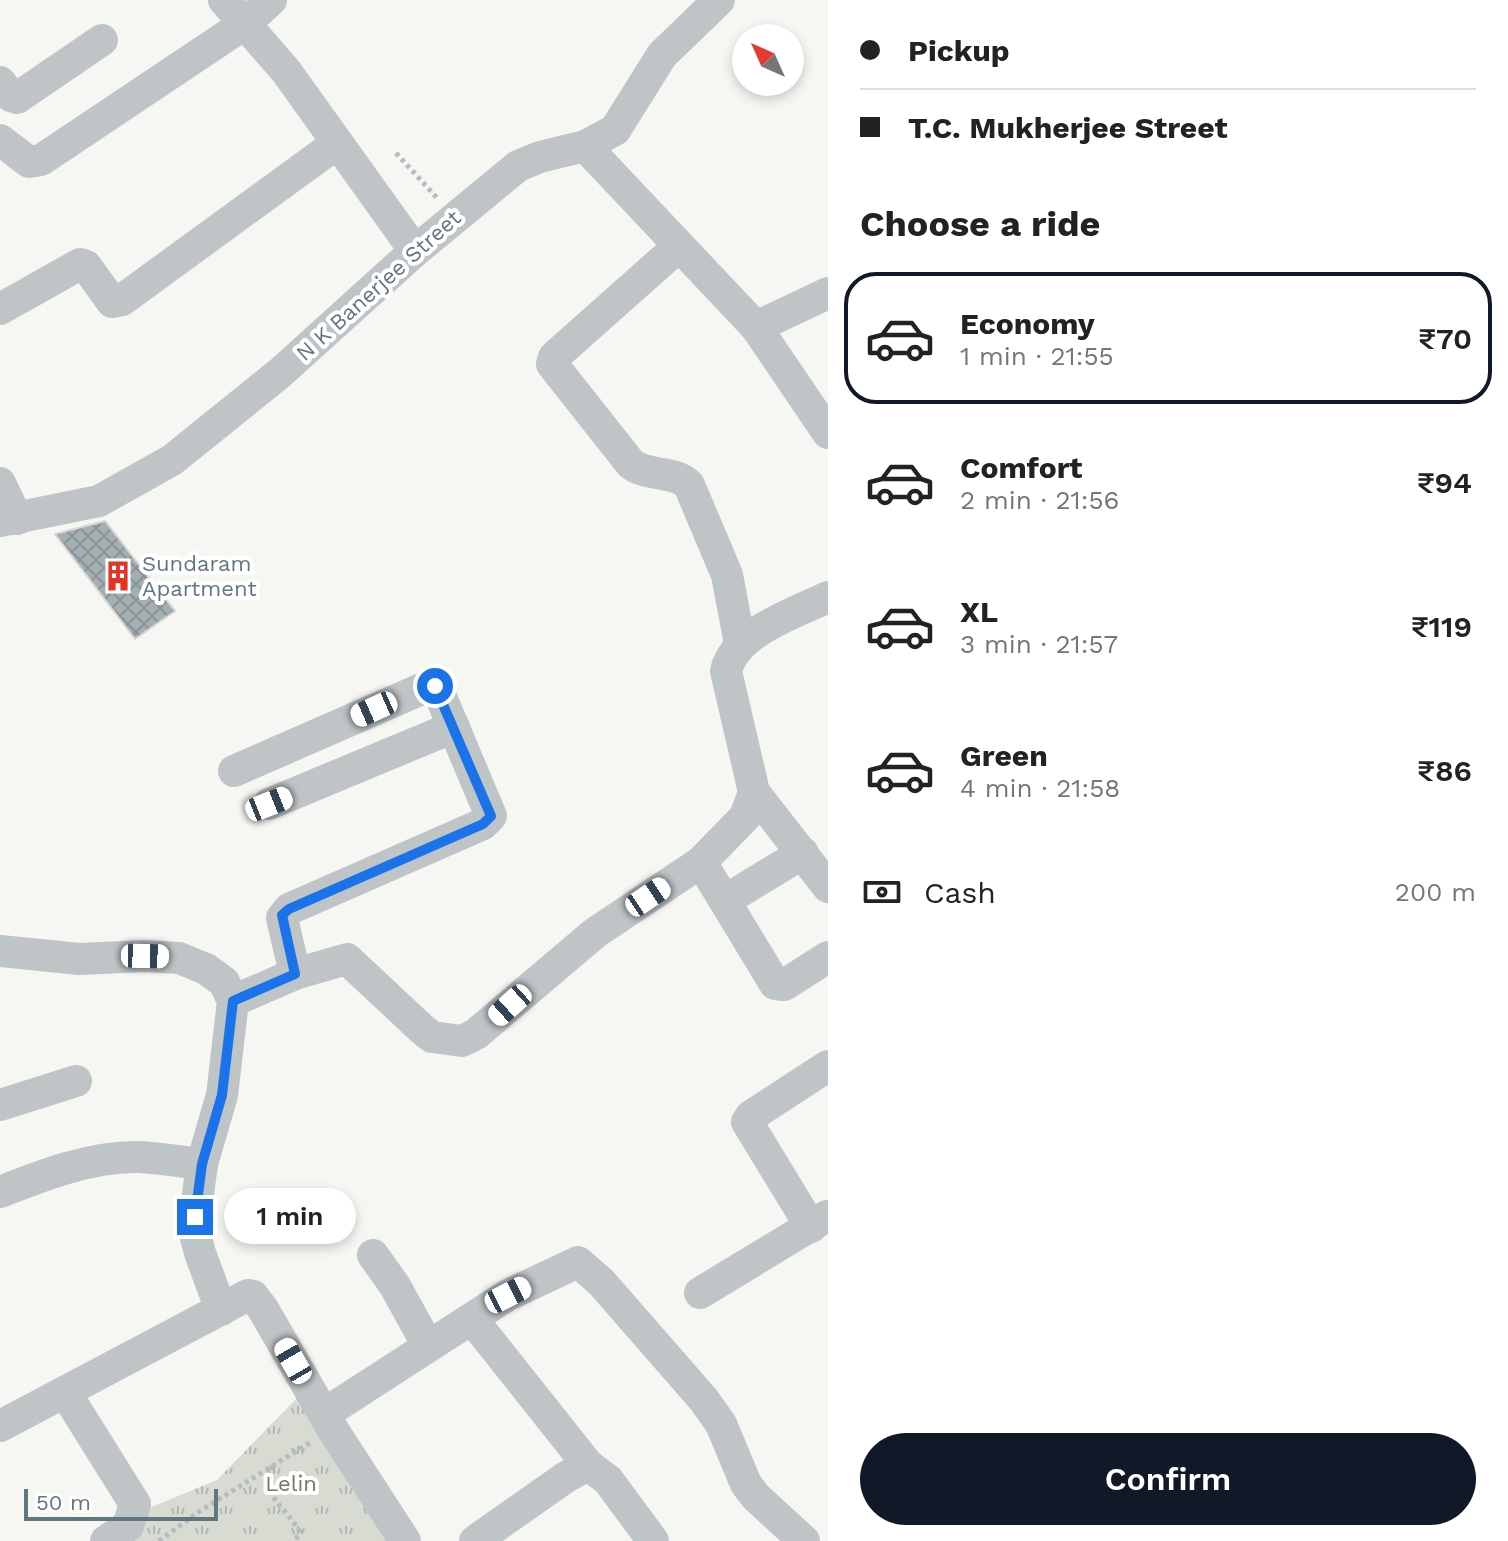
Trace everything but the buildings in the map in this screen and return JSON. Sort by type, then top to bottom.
[{"type":"street","points":[[7,156],[29,162],[41,160],[235,12],[271,0]]},
{"type":"street","name":"N K Banerjee Street","points":[[8,520],[99,501],[172,460],[280,373],[454,217],[518,166],[585,146],[615,130],[662,55],[719,0]]},
{"type":"street","points":[[235,12],[286,71],[415,251]]},
{"type":"street","points":[[0,82],[11,96],[17,98],[102,40]]},
{"type":"street","points":[[0,309],[80,264],[86,266],[112,302],[122,300],[336,144]]},
{"type":"street","points":[[585,146],[756,327],[828,433]]},
{"type":"street","points":[[679,246],[554,357],[552,364],[631,464],[644,472],[683,479],[689,485],[727,575],[740,644]]},
{"type":"street","points":[[756,327],[828,293]]},
{"type":"street","points":[[0,483],[8,520]]},
{"type":"street","points":[[828,597],[740,644],[732,652],[726,671],[754,792],[828,887]]},
{"type":"street","points":[[234,771],[430,684],[438,690],[491,816],[483,824],[289,909],[282,918],[295,974]]},
{"type":"street","points":[[269,804],[454,727]]},
{"type":"street","points":[[233,1001],[295,974],[347,959],[432,1037],[462,1041],[488,1025],[595,933],[701,862],[745,817],[754,792]]},
{"type":"street","points":[[726,900],[803,853]]},
{"type":"street","points":[[701,862],[775,984],[784,985],[828,957]]},
{"type":"street","points":[[0,951],[79,959],[179,958],[215,974],[224,982],[233,1001],[222,1095],[197,1187],[195,1234],[221,1310]]},
{"type":"street","points":[[700,1293],[819,1221],[747,1122],[751,1116],[828,1066]]},
{"type":"street","points":[[0,1105],[76,1081]]},
{"type":"street","points":[[0,1192],[41,1176],[94,1162],[138,1157],[202,1164]]},
{"type":"street","points":[[373,1255],[395,1286],[428,1346]]},
{"type":"street","points":[[329,1422],[428,1346],[508,1295],[578,1262],[601,1282],[704,1400],[721,1424],[746,1484],[804,1541]]},
{"type":"street","points":[[0,1426],[245,1295],[257,1301],[405,1541]]},
{"type":"street","points":[[472,1319],[588,1465],[608,1480],[653,1541]]},
{"type":"street","points":[[65,1392],[135,1504],[128,1526],[106,1541]]},
{"type":"street","points":[[475,1541],[588,1465]]},
{"type":"path","points":[[396,153],[454,217]]},
{"type":"path","points":[[159,1541],[272,1465],[329,1422]]},
{"type":"path","points":[[272,1465],[267,1481],[276,1502],[300,1532],[295,1541]]},
{"type":"green space","name":"Lelin","points":[[299,1396],[397,1541],[100,1541],[132,1515],[217,1480]]},
{"type":"place","name":"Sundaram Apartment","points":[[118,576]]},
{"type":"route","points":[[195,1217],[202,1164],[222,1095],[233,1001],[295,974],[282,915],[289,909],[483,824],[491,816],[435,686]]}]
